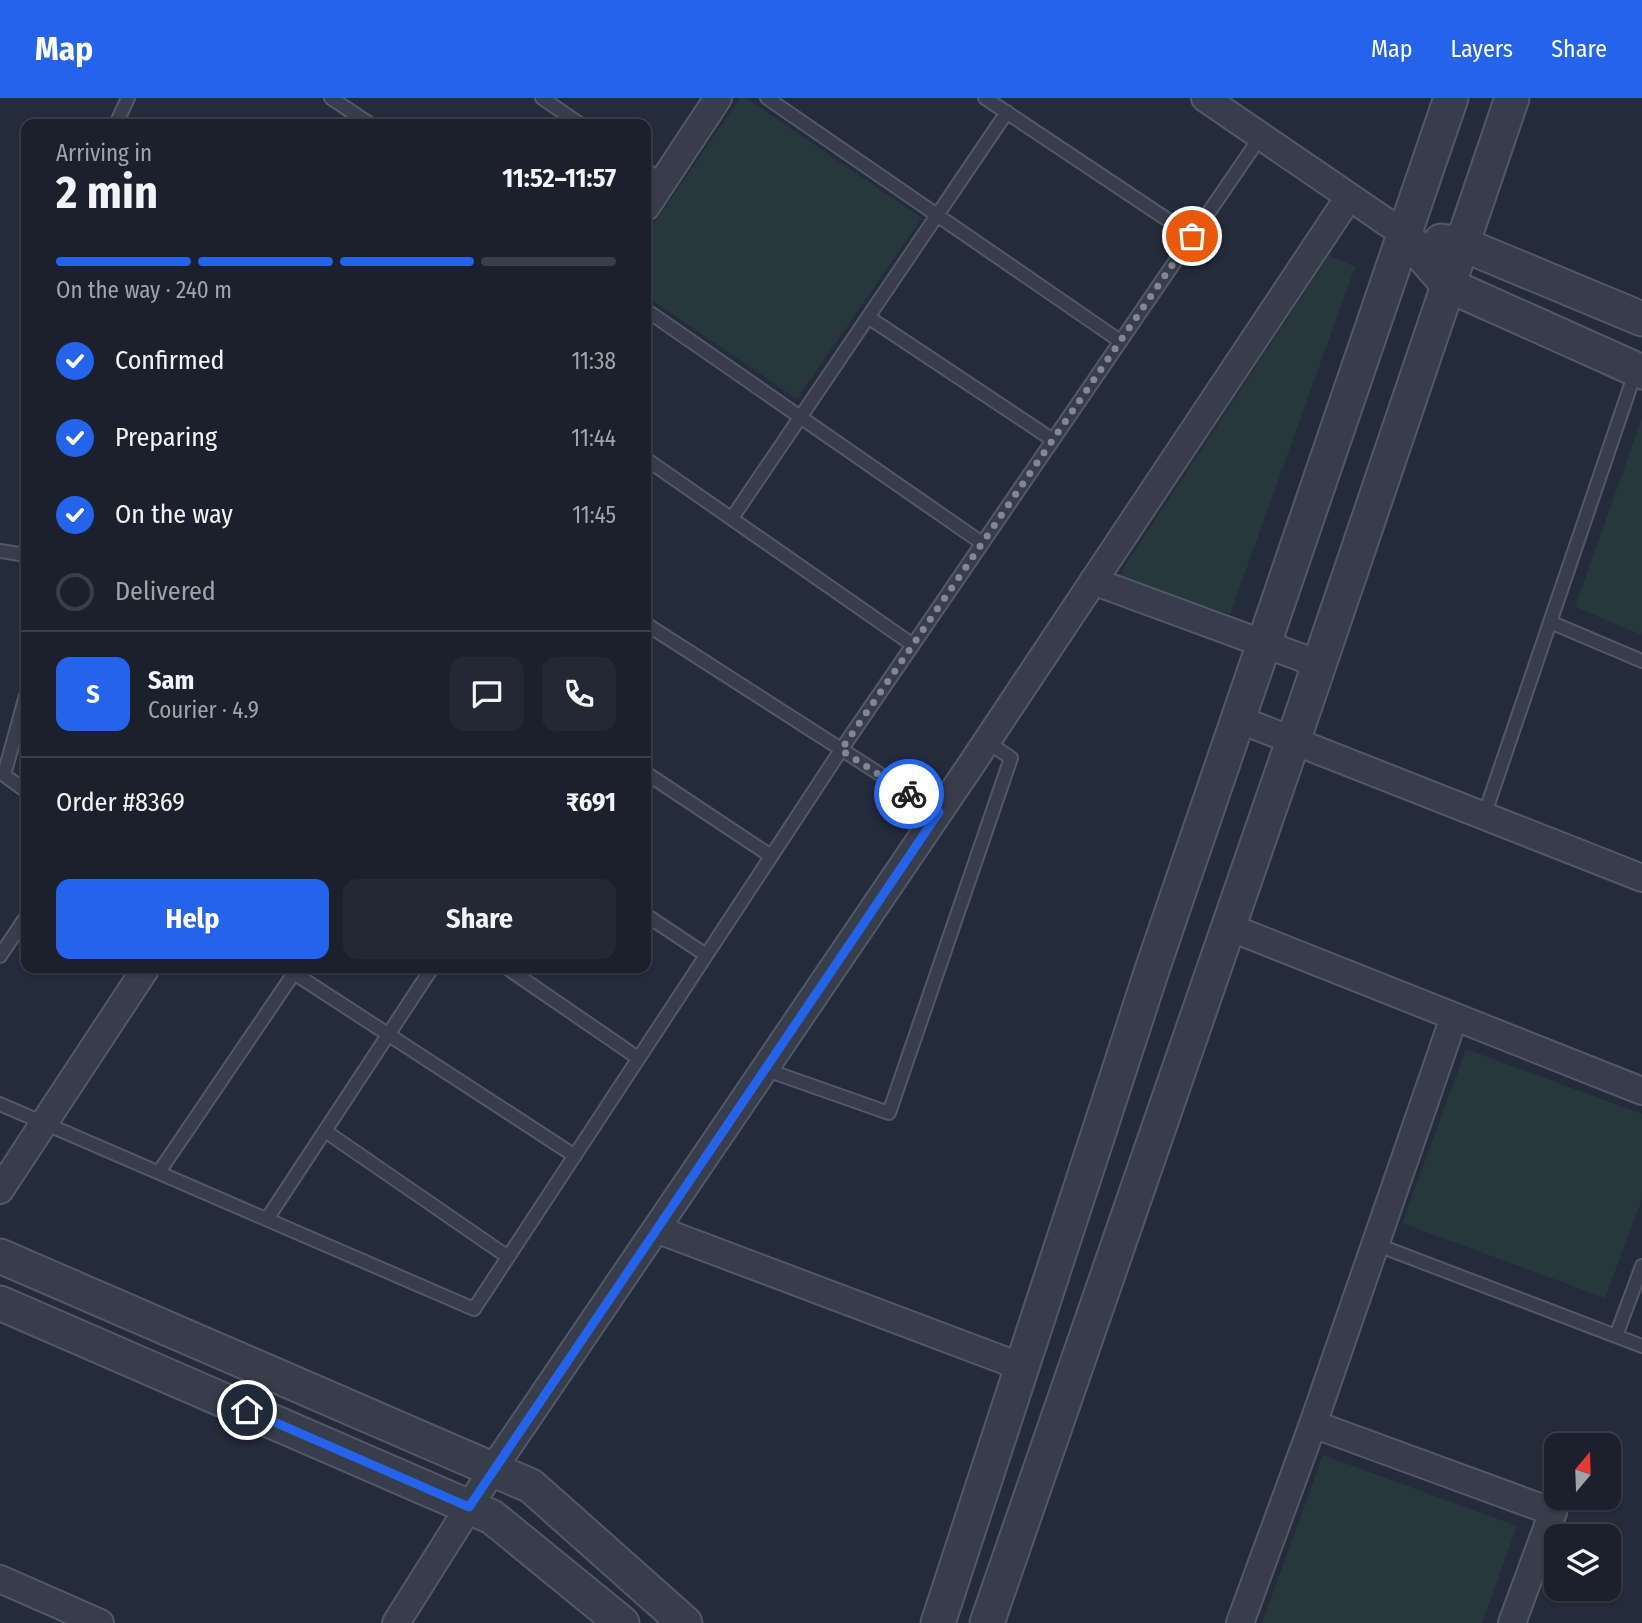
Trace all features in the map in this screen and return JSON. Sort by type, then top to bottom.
[{"type":"street","points":[[654,175],[718,98]]},
{"type":"street","points":[[1205,98],[1404,234],[1448,285],[1639,371]]},
{"type":"street","points":[[938,1623],[1152,970],[1451,98]]},
{"type":"street","points":[[987,1623],[1229,927],[1512,98]]},
{"type":"street","points":[[396,1623],[493,1469],[939,812],[1349,197]]},
{"type":"street","points":[[1404,234],[1462,244],[1642,319]]},
{"type":"street","points":[[1093,581],[1319,664]]},
{"type":"street","points":[[1238,719],[1642,878]]},
{"type":"street","points":[[1229,927],[1642,1091]]},
{"type":"street","points":[[0,1190],[143,973]]},
{"type":"street","points":[[1240,1623],[1454,1017]]},
{"type":"street","points":[[656,1229],[1022,1367]]},
{"type":"street","points":[[0,1256],[531,1486],[685,1623]]},
{"type":"street","points":[[0,1303],[492,1517],[622,1623]]},
{"type":"street","points":[[1312,1424],[1553,1512],[1512,1623]]},
{"type":"street","points":[[0,1579],[100,1623]]},
{"type":"lane","points":[[118,119],[128,98]]},
{"type":"lane","points":[[331,98],[362,119]]},
{"type":"lane","points":[[767,98],[1120,341]]},
{"type":"lane","points":[[985,98],[1192,236]]},
{"type":"lane","points":[[550,100],[574,119]]},
{"type":"lane","points":[[732,519],[1007,112]]},
{"type":"lane","points":[[0,1104],[474,1309],[841,750],[1261,136]]},
{"type":"lane","points":[[651,314],[982,544]]},
{"type":"lane","points":[[868,317],[1053,439]]},
{"type":"lane","points":[[1484,816],[1639,371]]},
{"type":"lane","points":[[651,462],[913,645]]},
{"type":"lane","points":[[0,551],[21,554]]},
{"type":"lane","points":[[1550,622],[1642,662]]},
{"type":"lane","points":[[651,627],[939,812]]},
{"type":"lane","points":[[21,713],[4,775],[21,787]]},
{"type":"lane","points":[[764,1069],[889,1113],[1011,758],[986,741]]},
{"type":"lane","points":[[651,776],[771,856]]},
{"type":"lane","points":[[651,918],[706,955]]},
{"type":"lane","points":[[0,956],[21,924]]},
{"type":"lane","points":[[159,1172],[288,973]]},
{"type":"lane","points":[[295,973],[575,1156]]},
{"type":"lane","points":[[267,1219],[429,973]]},
{"type":"lane","points":[[514,973],[639,1058]]},
{"type":"lane","points":[[325,1131],[508,1257]]},
{"type":"lane","points":[[1375,1244],[1642,1346]]},
{"type":"lane","points":[[1615,1336],[1642,1266]]},
{"type":"shaded area","points":[[740,98],[746,98],[922,218],[797,399],[651,299],[651,228]]},
{"type":"shaded area","points":[[1329,255],[1355,267],[1230,614],[1117,578]]},
{"type":"shaded area","points":[[1642,418],[1642,635],[1575,607]]},
{"type":"shaded area","points":[[1466,1049],[1642,1114],[1642,1199],[1605,1298],[1402,1223]]},
{"type":"shaded area","points":[[1323,1455],[1517,1526],[1482,1623],[1262,1623]]},
{"type":"way so far","points":[[909,794],[841,750],[1192,236]]},
{"type":"route","points":[[247,1410],[469,1507],[939,812],[909,794]]}]
